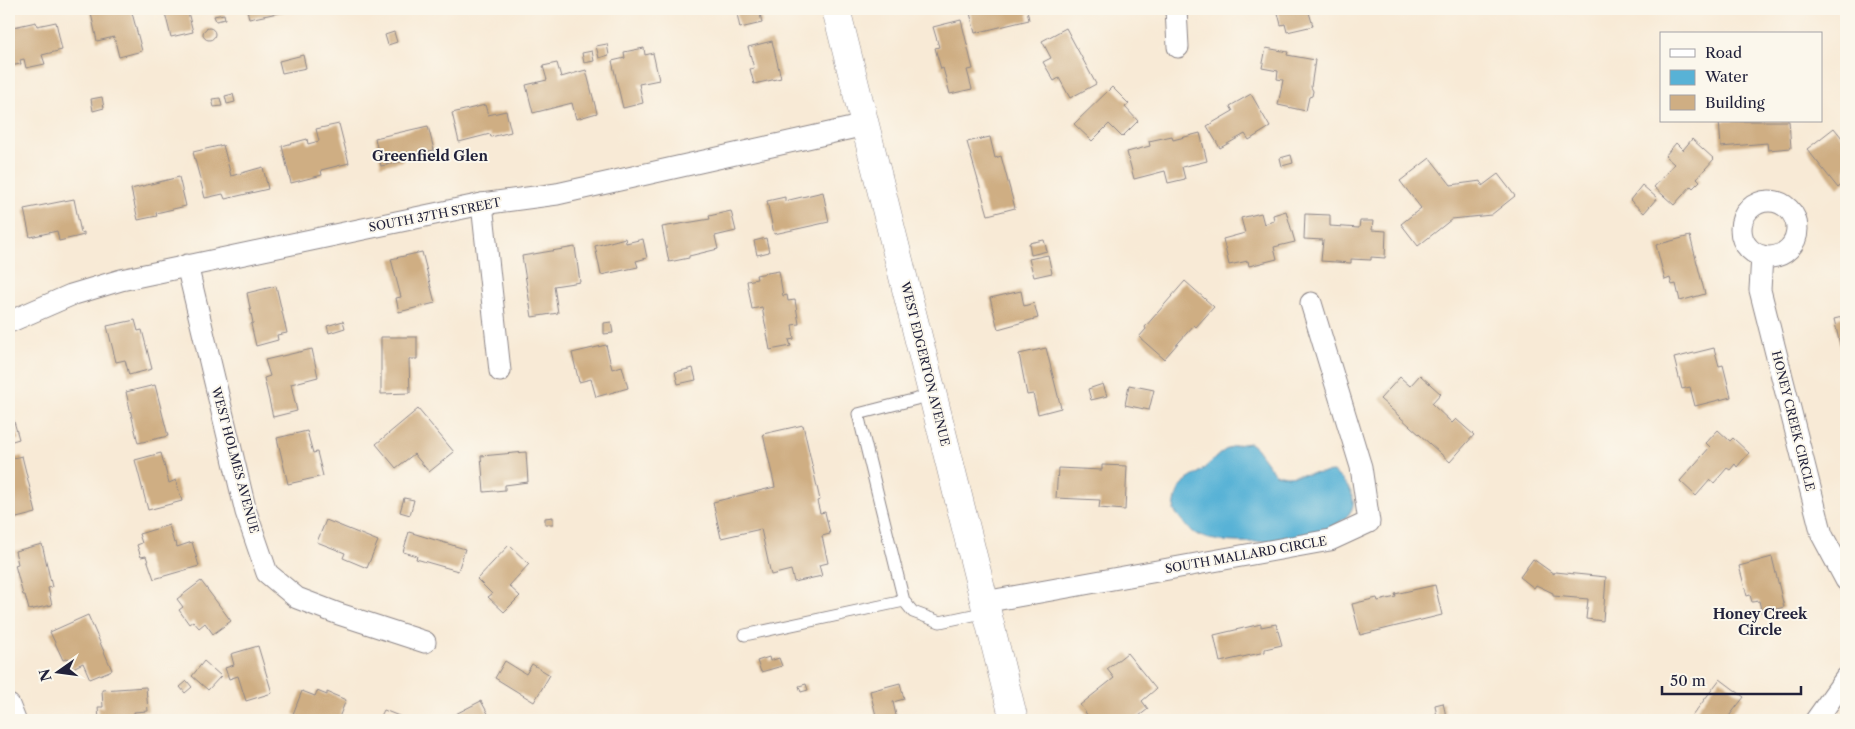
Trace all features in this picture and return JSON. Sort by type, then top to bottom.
[{"type":"street","name":"WEST EDGERTON AVENUE","points":[[836,9],[1014,720]]},
{"type":"street","points":[[1176,9],[1178,47]]},
{"type":"street","name":"SOUTH 37TH STREET","points":[[9,322],[71,295],[121,280],[482,204],[557,194],[865,125]]},
{"type":"street","points":[[482,204],[500,371]]},
{"type":"street","name":"HONEY CREEK CIRCLE","points":[[1762,256],[1760,290],[1822,535],[1846,580]]},
{"type":"street","name":"WEST HOLMES AVENUE","points":[[187,265],[246,512],[267,573],[297,598],[425,642]]},
{"type":"street","name":"SOUTH MALLARD CIRCLE","points":[[986,607],[1330,540],[1369,522],[1361,467],[1311,303]]},
{"type":"street","points":[[1816,720],[1846,678]]},
{"type":"street","points":[[9,706],[15,720]]},
{"type":"lane","points":[[932,395],[858,414],[904,601],[913,612],[940,622],[986,607]]},
{"type":"lane","points":[[745,635],[904,601]]},
{"type":"water","points":[[1250,443],[1256,448],[1275,474],[1287,476],[1333,472],[1352,494],[1351,512],[1335,525],[1309,535],[1277,540],[1245,542],[1217,540],[1194,533],[1174,511],[1176,497],[1180,488],[1222,452],[1233,446]]},
{"type":"building","points":[[90,9],[117,9],[118,11],[131,9],[142,51],[119,57],[114,37],[97,41]]},
{"type":"building","points":[[164,9],[199,9],[188,12],[193,32],[171,37]]},
{"type":"building","points":[[247,9],[292,9],[292,10],[249,19]]},
{"type":"building","points":[[736,9],[759,9],[762,23],[740,28]]},
{"type":"building","points":[[969,9],[1027,9],[1029,20],[975,33]]},
{"type":"building","points":[[1277,9],[1308,9],[1313,26],[1287,32],[1285,24],[1281,25]]},
{"type":"building","points":[[224,14],[225,19],[216,21],[214,16]]},
{"type":"building","points":[[961,20],[973,69],[967,70],[972,89],[950,94],[935,48],[939,47],[933,27]]},
{"type":"building","points":[[36,22],[37,26],[56,22],[62,50],[42,55],[45,64],[26,68],[24,59],[20,60],[21,64],[9,66],[9,28]]},
{"type":"building","points":[[207,28],[211,28],[215,34],[211,40],[207,40],[203,36],[203,32]]},
{"type":"building","points":[[1066,28],[1096,84],[1070,98],[1059,78],[1054,81],[1043,62],[1051,58],[1042,41]]},
{"type":"building","points":[[394,32],[397,42],[388,45],[385,35]]},
{"type":"building","points":[[772,41],[781,78],[754,84],[750,69],[754,68],[748,47]]},
{"type":"building","points":[[607,44],[609,55],[599,58],[596,46]]},
{"type":"building","points":[[644,48],[645,55],[653,53],[659,80],[639,84],[643,103],[623,108],[612,61],[625,58],[624,52]]},
{"type":"building","points":[[1266,48],[1288,52],[1287,55],[1315,60],[1311,87],[1313,91],[1312,96],[1309,97],[1306,111],[1278,105],[1283,80],[1277,79],[1278,71],[1262,68]]},
{"type":"building","points":[[592,51],[594,61],[584,63],[582,53]]},
{"type":"building","points":[[303,55],[306,68],[282,73],[279,61]]},
{"type":"building","points":[[557,63],[561,77],[586,70],[597,113],[576,119],[572,103],[533,113],[526,85],[547,80],[543,66]]},
{"type":"building","points":[[1112,87],[1129,104],[1125,107],[1138,121],[1122,137],[1109,124],[1092,141],[1074,124]]},
{"type":"building","points":[[233,94],[235,102],[227,104],[225,96]]},
{"type":"building","points":[[1251,94],[1270,127],[1249,140],[1245,134],[1220,148],[1207,126],[1233,111],[1230,106]]},
{"type":"building","points":[[102,97],[104,108],[93,111],[91,99]]},
{"type":"building","points":[[220,98],[222,106],[214,107],[212,99]]},
{"type":"building","points":[[485,105],[488,115],[506,111],[511,132],[491,137],[490,134],[459,142],[452,113]]},
{"type":"building","points":[[1719,122],[1789,122],[1791,148],[1768,150],[1767,143],[1721,147]]},
{"type":"building","points":[[339,124],[349,163],[321,170],[322,175],[291,183],[282,146],[307,139],[308,144],[319,141],[316,129]]},
{"type":"building","points":[[428,126],[434,150],[402,157],[404,161],[381,166],[375,138]]},
{"type":"building","points":[[1834,128],[1846,143],[1846,181],[1838,188],[1807,149]]},
{"type":"building","points":[[1200,133],[1207,161],[1182,167],[1185,179],[1168,183],[1165,171],[1134,179],[1127,152],[1150,146],[1149,141],[1172,136],[1173,140]]},
{"type":"building","points":[[990,137],[995,158],[1001,156],[1015,208],[988,215],[967,142]]},
{"type":"building","points":[[1692,139],[1714,159],[1697,178],[1700,181],[1693,188],[1691,186],[1674,205],[1654,187],[1674,164],[1665,156],[1676,143],[1683,150]]},
{"type":"building","points":[[223,145],[231,176],[263,167],[268,189],[225,199],[223,194],[205,198],[193,152]]},
{"type":"building","points":[[1291,155],[1293,163],[1282,166],[1280,158]]},
{"type":"building","points":[[1430,158],[1451,185],[1481,181],[1482,186],[1498,174],[1515,196],[1491,215],[1452,219],[1418,246],[1401,224],[1421,208],[1400,181]]},
{"type":"building","points":[[179,177],[186,206],[156,213],[157,216],[138,220],[131,189]]},
{"type":"building","points":[[1642,185],[1657,198],[1644,213],[1630,200]]},
{"type":"building","points":[[823,192],[829,222],[774,234],[767,201],[785,197],[785,201]]},
{"type":"building","points":[[74,199],[81,233],[84,232],[84,235],[59,241],[57,231],[30,237],[24,209]]},
{"type":"building","points":[[731,211],[736,231],[715,236],[718,249],[669,262],[662,227],[710,219],[709,216]]},
{"type":"building","points":[[1286,211],[1295,242],[1274,247],[1277,259],[1249,266],[1248,261],[1229,265],[1223,239],[1245,233],[1241,218],[1261,213],[1264,224],[1274,221],[1273,215]]},
{"type":"building","points":[[1305,214],[1330,215],[1330,226],[1359,228],[1360,221],[1373,221],[1372,230],[1386,231],[1385,258],[1371,257],[1371,260],[1351,259],[1351,263],[1321,261],[1323,240],[1304,239]]},
{"type":"building","points":[[1690,236],[1705,294],[1680,301],[1676,284],[1672,285],[1670,278],[1665,280],[1656,245]]},
{"type":"building","points":[[625,238],[626,243],[643,239],[647,258],[636,261],[638,267],[601,275],[595,246]]},
{"type":"building","points":[[766,238],[769,252],[757,255],[754,241]]},
{"type":"building","points":[[1044,240],[1047,251],[1031,255],[1029,243]]},
{"type":"building","points":[[575,247],[580,282],[554,286],[558,313],[532,317],[522,256]]},
{"type":"building","points":[[422,252],[435,303],[399,312],[396,298],[401,297],[391,259]]},
{"type":"building","points":[[1048,255],[1052,273],[1034,277],[1029,259]]},
{"type":"building","points":[[779,271],[783,296],[787,295],[788,301],[795,300],[799,324],[792,325],[794,339],[789,340],[791,346],[770,350],[762,307],[752,309],[747,281],[757,279],[756,275]]},
{"type":"building","points":[[1185,281],[1214,307],[1196,327],[1194,325],[1164,359],[1139,337],[1146,329],[1145,327]]},
{"type":"building","points":[[276,286],[287,333],[277,335],[278,340],[256,346],[247,293]]},
{"type":"building","points":[[1021,291],[1024,306],[1034,303],[1038,318],[998,329],[990,298]]},
{"type":"building","points":[[1846,316],[1846,347],[1841,349],[1834,319]]},
{"type":"building","points":[[135,320],[138,331],[142,330],[152,369],[129,375],[125,360],[116,362],[107,326]]},
{"type":"building","points":[[343,321],[345,328],[329,333],[327,326]]},
{"type":"building","points":[[611,322],[613,333],[604,334],[604,323]]},
{"type":"building","points":[[381,337],[417,337],[417,359],[409,359],[410,393],[381,394]]},
{"type":"building","points":[[606,345],[612,369],[622,366],[628,388],[596,397],[591,379],[579,382],[572,353]]},
{"type":"building","points":[[1046,348],[1061,408],[1038,414],[1033,394],[1027,395],[1019,354]]},
{"type":"building","points":[[1714,348],[1719,366],[1723,365],[1731,397],[1695,406],[1690,387],[1682,389],[1674,358]]},
{"type":"building","points":[[312,349],[318,377],[291,384],[297,411],[273,417],[264,378],[270,376],[265,360]]},
{"type":"building","points":[[693,368],[696,380],[678,384],[675,372]]},
{"type":"building","points":[[1420,375],[1441,394],[1432,404],[1452,423],[1456,419],[1474,435],[1450,462],[1380,399],[1400,377],[1410,386]]},
{"type":"building","points":[[1103,384],[1107,396],[1091,400],[1088,389]]},
{"type":"building","points":[[155,385],[168,436],[138,443],[126,392]]},
{"type":"building","points":[[1129,385],[1154,390],[1149,410],[1125,405]]},
{"type":"building","points":[[9,404],[19,439],[9,442]]},
{"type":"building","points":[[418,409],[454,452],[429,472],[414,454],[396,468],[376,444]]},
{"type":"building","points":[[803,425],[820,500],[817,501],[820,513],[825,512],[830,534],[822,536],[828,563],[819,565],[822,576],[794,582],[791,570],[771,575],[761,529],[721,538],[713,502],[775,487],[763,434]]},
{"type":"building","points":[[1718,430],[1730,441],[1733,438],[1749,453],[1737,467],[1735,464],[1730,470],[1727,468],[1714,483],[1710,480],[1696,496],[1680,481],[1710,447],[1706,443]]},
{"type":"building","points":[[307,431],[313,453],[317,452],[323,476],[288,484],[277,438]]},
{"type":"building","points":[[526,452],[528,482],[505,485],[505,490],[484,492],[481,456]]},
{"type":"building","points":[[161,453],[169,483],[176,480],[182,501],[148,510],[135,460]]},
{"type":"building","points":[[22,456],[36,513],[9,520],[9,459]]},
{"type":"building","points":[[1102,465],[1127,466],[1125,510],[1099,508],[1100,500],[1056,498],[1058,468],[1102,470]]},
{"type":"building","points":[[404,498],[414,500],[410,515],[400,512]]},
{"type":"building","points":[[553,517],[553,524],[545,524],[545,518]]},
{"type":"building","points":[[326,520],[378,541],[367,568],[343,558],[345,553],[317,542]]},
{"type":"building","points":[[169,525],[177,547],[192,542],[199,566],[154,579],[146,556],[141,557],[137,545],[142,543],[139,534]]},
{"type":"building","points":[[409,532],[465,549],[458,571],[416,559],[417,556],[403,552]]},
{"type":"building","points":[[42,544],[52,587],[48,588],[52,605],[29,610],[15,565],[18,564],[15,551]]},
{"type":"building","points":[[509,545],[529,564],[509,586],[520,596],[504,612],[488,597],[492,594],[477,579]]},
{"type":"building","points":[[1772,557],[1784,607],[1762,613],[1759,601],[1752,602],[1750,595],[1747,596],[1739,566]]},
{"type":"building","points":[[1533,559],[1554,574],[1555,572],[1606,577],[1603,621],[1586,619],[1588,599],[1553,596],[1553,593],[1536,585],[1534,588],[1520,577]]},
{"type":"building","points":[[201,581],[231,621],[213,634],[205,623],[199,628],[193,621],[189,624],[179,610],[183,607],[177,599]]},
{"type":"building","points":[[1435,585],[1442,615],[1360,635],[1352,604],[1377,598],[1378,601],[1396,597],[1395,594]]},
{"type":"building","points":[[88,615],[112,670],[90,679],[83,663],[73,668],[69,658],[63,660],[50,632]]},
{"type":"building","points":[[1261,624],[1261,627],[1276,624],[1282,645],[1265,649],[1265,652],[1220,662],[1214,635]]},
{"type":"building","points":[[258,646],[272,693],[246,701],[238,676],[229,679],[225,668],[234,665],[231,654]]},
{"type":"building","points":[[1127,653],[1156,689],[1142,701],[1148,709],[1134,720],[1125,720],[1122,717],[1118,720],[1091,720],[1080,705],[1114,678],[1107,669]]},
{"type":"building","points":[[769,657],[770,661],[779,658],[782,666],[761,672],[757,661]]},
{"type":"building","points":[[204,661],[221,676],[208,690],[192,676]]},
{"type":"building","points":[[505,661],[526,674],[532,664],[550,675],[534,702],[495,678]]},
{"type":"building","points":[[1720,679],[1744,697],[1726,720],[1689,720]]},
{"type":"building","points":[[187,681],[192,687],[185,693],[180,687]]},
{"type":"building","points":[[900,683],[904,699],[893,702],[897,720],[877,720],[870,691]]},
{"type":"building","points":[[806,684],[808,690],[801,692],[799,686]]},
{"type":"building","points":[[146,687],[148,711],[134,712],[134,720],[99,720],[98,707],[103,707],[102,690]]},
{"type":"building","points":[[302,691],[315,696],[317,691],[327,695],[327,692],[346,700],[338,720],[308,720],[293,714]]},
{"type":"building","points":[[481,701],[491,719],[444,720]]},
{"type":"building","points":[[1443,703],[1446,716],[1437,717],[1435,705]]},
{"type":"building","points":[[384,710],[404,718],[403,720],[379,720]]},
{"type":"district","name":"Greenfield Glen","points":[[430,156]]},
{"type":"district","name":"Honey Creek Circle","points":[[1760,622]]}]
